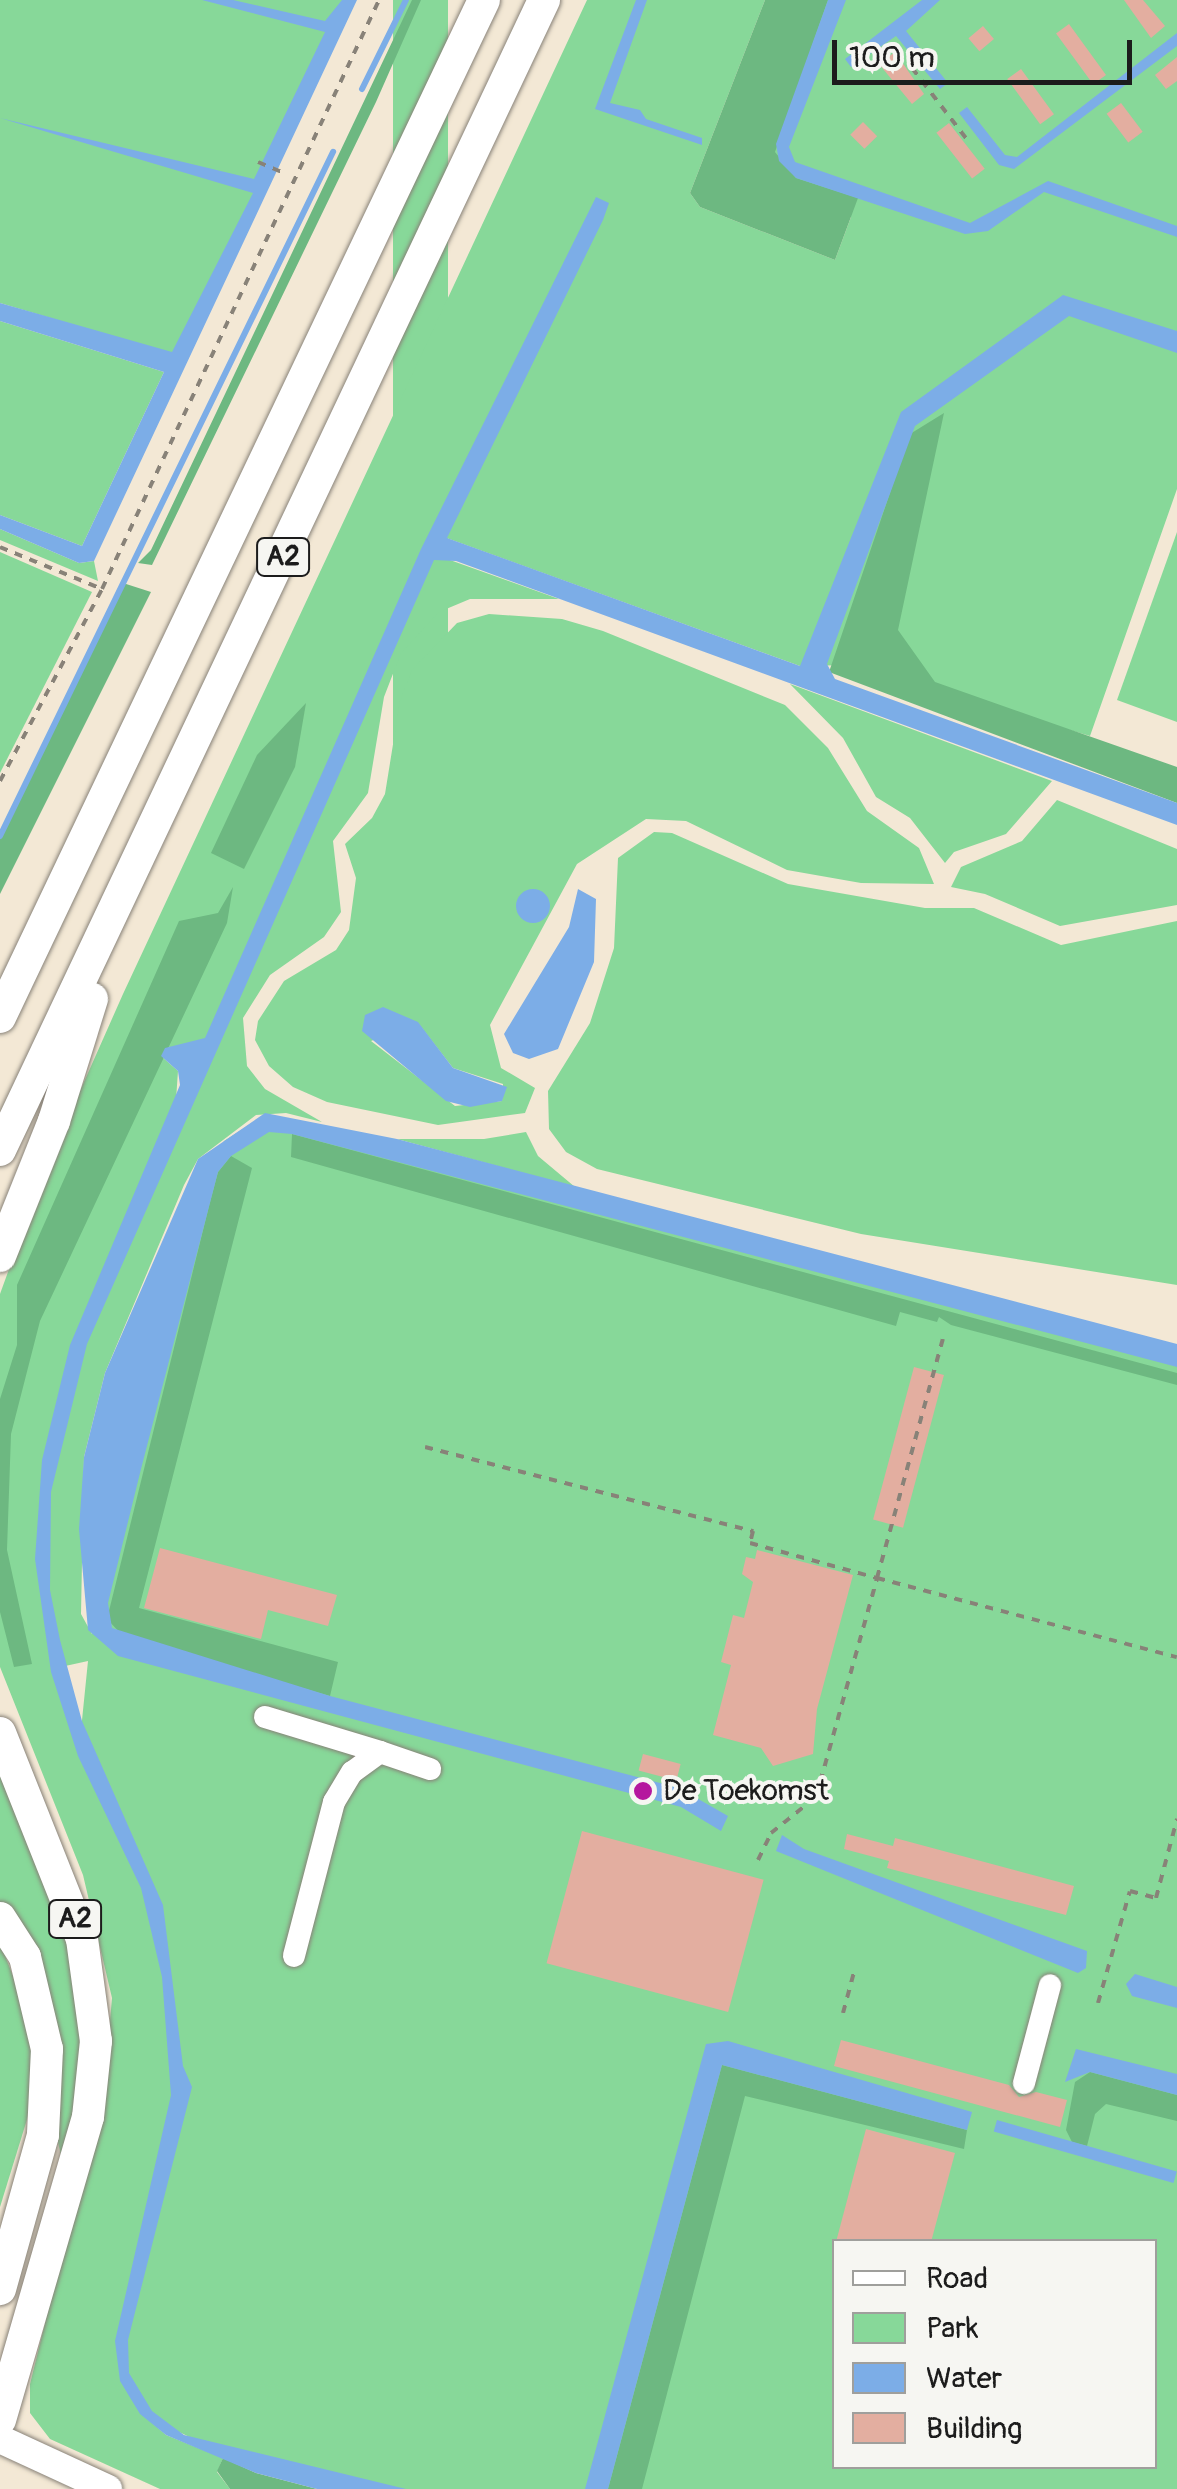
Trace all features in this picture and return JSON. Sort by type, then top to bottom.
[{"type":"highway","name":"A2","points":[[0,1017],[484,0]]},
{"type":"highway","name":"A2","points":[[0,1150],[123,899],[544,0]]},
{"type":"highway","name":"A2","points":[[0,969],[64,883]]},
{"type":"highway","name":"A2","points":[[0,1256],[54,1121],[123,899]]},
{"type":"highway","name":"A2","points":[[0,1734],[82,1939],[96,2041],[88,2117],[0,2420]]},
{"type":"highway","name":"A2","points":[[0,1918],[25,1957],[47,2049],[43,2135],[0,2288]]},
{"type":"main road","points":[[0,2439],[108,2489]]},
{"type":"lane","points":[[264,1717],[430,1769]]},
{"type":"lane","points":[[294,1956],[334,1802],[352,1772],[380,1752]]},
{"type":"lane","points":[[1024,2083],[1050,1985]]},
{"type":"path","points":[[0,781],[102,589],[379,0]]},
{"type":"path","points":[[912,68],[969,142]]},
{"type":"path","points":[[258,162],[282,172]]},
{"type":"path","points":[[0,547],[102,589]]},
{"type":"path","points":[[758,1860],[771,1833],[816,1797],[943,1340]]},
{"type":"path","points":[[425,1446],[752,1532],[750,1543],[1177,1657]]},
{"type":"path","points":[[1098,2002],[1130,1891],[1156,1898],[1177,1819]]},
{"type":"path","points":[[843,2013],[854,1972]]},
{"type":"green space","points":[[0,0],[353,0],[188,359],[0,303]]},
{"type":"green space","points":[[393,0],[448,0],[448,900],[393,900]]},
{"type":"green space","points":[[412,0],[421,0],[376,102],[152,565],[138,563],[151,550]]},
{"type":"green space","name":"De Toekomst","points":[[587,0],[765,0],[690,193],[700,207],[835,260],[851,217],[745,178],[818,0],[1177,0],[1177,489],[1090,736],[852,665],[800,666],[430,532],[422,550],[559,599],[470,599],[439,612],[401,653],[384,697],[368,793],[333,841],[341,912],[324,937],[270,975],[243,1018],[247,1066],[265,1089],[322,1122],[286,1113],[256,1115],[198,1159],[184,1185],[105,1373],[84,1457],[81,1614],[92,1634],[206,1173],[224,1141],[252,1123],[283,1118],[1177,1355],[1177,2489],[359,2489],[215,2449],[143,2415],[166,2435],[223,2458],[217,2472],[230,2489],[160,2489],[50,2439],[30,2413],[30,2384],[101,2124],[112,1998],[83,1875],[0,1667],[0,1294],[45,1170],[123,994]],"holes":[[[201,1043],[214,1052],[188,1110],[176,1100],[178,1071],[161,1056],[165,1048]],[[88,1661],[81,1730],[142,1877],[70,1711],[56,1668]]]},
{"type":"green space","points":[[765,0],[828,0],[775,152],[796,178],[858,198],[835,260],[700,207],[690,193]]},
{"type":"green space","points":[[0,321],[164,372],[82,546],[0,515]]},
{"type":"green space","points":[[944,413],[898,630],[935,682],[1177,767],[1177,803],[829,672],[910,434]]},
{"type":"green space","points":[[0,529],[79,563],[94,561],[98,581],[0,540]]},
{"type":"green space","points":[[1177,532],[1177,722],[1117,700]]},
{"type":"green space","points":[[0,552],[92,592],[0,773]]},
{"type":"green space","points":[[123,583],[151,592],[0,894],[0,832]]},
{"type":"green space","points":[[489,614],[562,619],[603,631],[785,705],[828,748],[867,811],[919,848],[934,884],[861,883],[787,870],[686,821],[646,819],[577,864],[490,1025],[501,1068],[535,1088],[525,1113],[438,1125],[327,1102],[293,1087],[269,1066],[255,1040],[258,1021],[284,981],[336,950],[349,930],[356,878],[345,844],[372,818],[385,794],[400,701],[412,670],[457,623]],"holes":[[[418,1023],[453,1068],[503,1084],[502,1101],[455,1106],[371,1041]]]},
{"type":"green space","points":[[790,684],[1052,781],[1006,834],[954,852],[945,863],[910,818],[876,797],[843,738]]},
{"type":"green space","points":[[306,703],[295,767],[244,869],[211,853],[257,755]]},
{"type":"green space","points":[[1057,800],[1177,849],[1177,905],[1060,926],[985,894],[951,887],[961,867],[1022,841]]},
{"type":"green space","points":[[654,832],[672,833],[788,884],[925,908],[974,908],[1061,945],[1177,921],[1177,1285],[861,1234],[597,1169],[566,1152],[549,1129],[548,1091],[590,1023],[614,948],[618,858]]},
{"type":"green space","points":[[233,887],[227,923],[40,1321],[11,1434],[7,1550],[32,1664],[14,1667],[0,1612],[0,1399],[17,1345],[17,1285],[179,921],[218,913]]},
{"type":"green space","points":[[526,1132],[538,1156],[575,1187],[397,1139],[484,1139]]},
{"type":"green space","points":[[292,1134],[1177,1373],[1177,1385],[951,1325],[939,1317],[937,1322],[900,1312],[896,1326],[291,1157]]},
{"type":"green space","points":[[231,1156],[252,1168],[139,1608],[338,1662],[330,1696],[123,1636],[107,1619],[218,1172]]},
{"type":"green space","points":[[0,1752],[72,1934],[86,2046],[63,2163],[0,1905]]},
{"type":"green space","points":[[0,1943],[26,2009],[33,2068],[29,2113],[0,2207]]},
{"type":"green space","points":[[722,2065],[967,2130],[964,2149],[745,2096],[642,2489],[608,2489]]},
{"type":"green space","points":[[1090,2072],[1177,2095],[1177,2121],[1106,2104],[1095,2114],[1087,2146],[1072,2142],[1066,2130],[1075,2082]]},
{"type":"green space","points":[[223,2458],[256,2473],[317,2489],[230,2489],[217,2471]]},
{"type":"water","points":[[202,0],[233,0],[325,21],[342,0],[357,0],[94,561],[79,563],[0,529],[0,515],[82,546],[164,372],[0,321],[0,303],[172,352],[253,193],[0,118],[254,179],[325,32]]},
{"type":"water","points":[[636,0],[647,0],[610,103],[640,110],[646,119],[702,138],[702,145],[595,109]]},
{"type":"water","points":[[828,0],[846,0],[789,147],[795,162],[970,223],[1048,181],[1177,226],[1177,237],[1044,192],[988,231],[965,234],[796,178],[779,161],[776,144]]},
{"type":"water","points":[[922,0],[940,0],[906,31],[948,83],[940,89],[896,36],[851,67],[845,59]]},
{"type":"water","points":[[1177,33],[1177,46],[1014,169],[999,165],[959,113],[967,107],[1005,155],[1017,157]]},
{"type":"water","points":[[596,197],[609,203],[603,220],[447,538],[800,666],[901,412],[1063,295],[1177,331],[1177,353],[1069,316],[915,426],[827,664],[835,679],[1177,803],[1177,825],[456,561],[434,560],[87,1344],[51,1492],[50,1590],[60,1640],[82,1721],[163,1905],[183,2066],[192,2087],[128,2340],[129,2373],[152,2411],[184,2435],[406,2489],[317,2489],[256,2473],[166,2435],[140,2414],[120,2381],[115,2341],[171,2095],[162,1977],[141,1888],[78,1756],[51,1672],[35,1559],[42,1460],[70,1345],[180,1085],[178,1071],[161,1056],[165,1048],[205,1038],[421,549]]},
{"type":"water","points":[[533,889],[545,894],[550,906],[545,918],[533,923],[521,918],[516,906],[521,894]]},
{"type":"water","points":[[578,889],[596,899],[594,962],[558,1049],[529,1059],[513,1053],[504,1034],[569,927]]},
{"type":"water","points":[[383,1007],[418,1022],[453,1068],[507,1087],[502,1101],[470,1107],[446,1101],[362,1031],[365,1015]]},
{"type":"water","points":[[265,1113],[397,1139],[1177,1344],[1177,1367],[292,1134],[269,1132],[231,1156],[218,1172],[141,1469],[108,1603],[112,1628],[330,1696],[679,1788],[728,1816],[721,1831],[681,1807],[118,1656],[88,1630],[79,1529],[84,1457],[105,1373],[198,1159]]},
{"type":"water","points":[[782,1835],[804,1849],[1087,1951],[1086,1968],[1078,1973],[776,1851]]},
{"type":"water","points":[[1135,1974],[1177,1987],[1177,2008],[1132,1996],[1126,1984]]},
{"type":"water","points":[[728,2041],[972,2112],[967,2130],[722,2065],[608,2489],[585,2489],[706,2044]]},
{"type":"water","points":[[1076,2049],[1177,2074],[1177,2095],[1090,2072],[1065,2082]]},
{"type":"water","points":[[997,2120],[1177,2172],[1173,2183],[994,2132]]},
{"type":"building","points":[[1124,0],[1143,0],[1165,26],[1151,38]]},
{"type":"building","points":[[1069,24],[1106,75],[1093,84],[1056,33]]},
{"type":"building","points":[[983,26],[994,39],[979,51],[968,38]]},
{"type":"building","points":[[895,52],[924,94],[912,104],[879,64]]},
{"type":"building","points":[[1177,57],[1177,81],[1166,89],[1155,75]]},
{"type":"building","points":[[1021,69],[1054,114],[1040,124],[1007,79]]},
{"type":"building","points":[[1121,103],[1143,132],[1128,143],[1107,114]]},
{"type":"building","points":[[863,122],[877,136],[864,149],[850,135]]},
{"type":"building","points":[[949,123],[985,169],[972,179],[936,133]]},
{"type":"building","points":[[914,1367],[944,1375],[903,1528],[873,1520]]},
{"type":"building","points":[[160,1548],[337,1595],[328,1626],[268,1610],[261,1639],[144,1608]]},
{"type":"building","points":[[757,1550],[853,1575],[817,1709],[813,1754],[773,1766],[761,1748],[713,1735],[731,1665],[721,1662],[733,1615],[744,1618],[753,1582],[742,1574],[746,1557],[755,1559]]},
{"type":"building","points":[[643,1754],[681,1764],[676,1781],[639,1770]]},
{"type":"building","points":[[582,1831],[764,1880],[728,2012],[547,1963]]},
{"type":"building","points":[[847,1834],[893,1846],[895,1838],[1074,1886],[1066,1915],[887,1868],[889,1861],[844,1849]]},
{"type":"building","points":[[841,2040],[1009,2085],[1019,2097],[1036,2092],[1067,2100],[1060,2127],[834,2066]]},
{"type":"building","points":[[866,2129],[955,2153],[932,2239],[837,2239]]},
{"type":"waterway","points":[[362,89],[406,0]]},
{"type":"waterway","points":[[0,836],[333,152]]},
{"type":"place","name":"De Toekomst","points":[[643,1791]]}]
